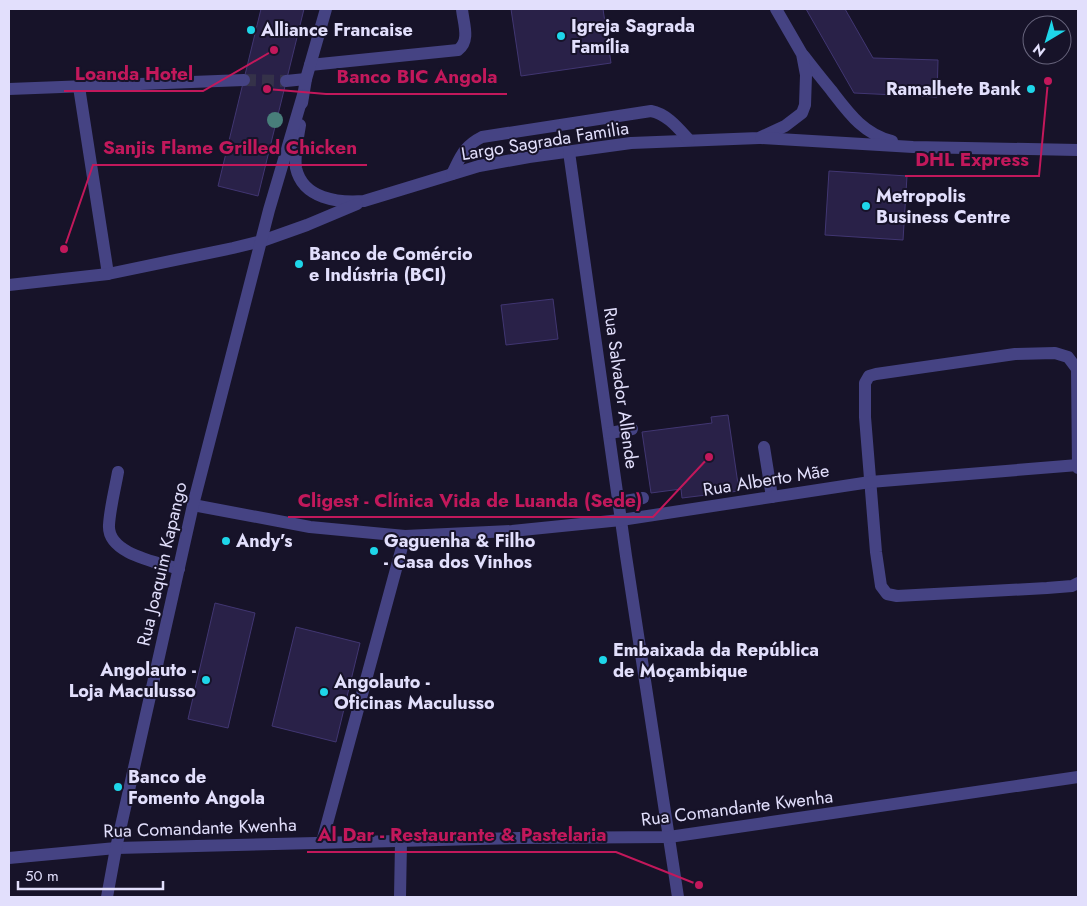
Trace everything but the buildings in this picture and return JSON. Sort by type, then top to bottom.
[{"type":"street","name":"Largo Sagrada Familia","points":[[326,9],[306,79],[296,167],[304,184],[322,197],[347,202],[364,201],[479,166],[569,152],[631,143],[759,138],[785,126],[802,113],[806,105],[807,95],[802,54],[776,9]]},
{"type":"street","points":[[310,65],[458,50],[463,47],[466,41],[462,9]]},
{"type":"street","points":[[802,54],[845,110],[860,125],[878,138],[913,147]]},
{"type":"street","points":[[286,81],[306,79]]},
{"type":"street","points":[[9,89],[244,80]]},
{"type":"street","points":[[80,87],[108,274]]},
{"type":"street","name":"Rua Joaquim Kapango","points":[[107,897],[116,848],[193,505],[284,156],[303,96]]},
{"type":"street","points":[[452,174],[464,150],[470,143],[482,136],[651,111],[667,118],[689,140]]},
{"type":"street","points":[[759,138],[913,147],[1078,150]]},
{"type":"street","name":"Rua Salvador Allende","points":[[569,152],[621,520],[678,897]]},
{"type":"street","points":[[9,285],[108,274],[262,241],[307,225],[364,201]]},
{"type":"street","points":[[1078,466],[1077,369],[1068,357],[1055,353],[1015,354],[876,374],[869,376],[865,383],[870,482],[881,586],[887,594],[897,596],[1047,588],[1072,586],[1078,583]]},
{"type":"street","points":[[610,433],[632,429]]},
{"type":"street","points":[[764,447],[772,497]]},
{"type":"street","name":"Rua Alberto Mãe","points":[[193,505],[310,527],[405,536],[512,531],[621,520],[870,482],[1078,466]]},
{"type":"street","points":[[118,472],[108,527],[113,541],[126,552],[178,569]]},
{"type":"street","points":[[619,502],[643,498]]},
{"type":"street","points":[[322,842],[405,536]]},
{"type":"street","name":"Rua Comandante Kwenha","points":[[9,858],[116,848],[520,838],[669,838],[1078,778]]},
{"type":"street","points":[[400,897],[401,842]]},
{"type":"tunnel","points":[[244,80],[286,81]]},
{"type":"place","name":"Alliance Francaise","points":[[251,30]]},
{"type":"place","name":"Igreja Sagrada Família","points":[[561,36]]},
{"type":"place","name":"Loanda Hotel","points":[[274,50]]},
{"type":"place","name":"DHL Express","points":[[1048,81]]},
{"type":"place","name":"Banco BIC Angola","points":[[267,89]]},
{"type":"place","name":"Ramalhete Bank","points":[[1031,89]]},
{"type":"place","name":"Metropolis Business Centre","points":[[866,206]]},
{"type":"place","name":"Sanjis Flame Grilled Chicken","points":[[64,249]]},
{"type":"place","name":"Banco de Comércio e Indústria (BCI)","points":[[299,264]]},
{"type":"place","name":"Cligest - Clínica Vida de Luanda (Sede)","points":[[709,457]]},
{"type":"place","name":"Andy’s","points":[[226,541]]},
{"type":"place","name":"Gaguenha & Filho - Casa dos Vinhos","points":[[374,551]]},
{"type":"place","name":"Embaixada da República de Moçambique","points":[[603,660]]},
{"type":"place","name":"Angolauto - Loja Maculusso","points":[[206,680]]},
{"type":"place","name":"Angolauto - Oficinas Maculusso","points":[[324,692]]},
{"type":"place","name":"Banco de Fomento Angola","points":[[118,787]]},
{"type":"place","name":"Al Dar - Restaurante & Pastelaria","points":[[699,885]]}]
